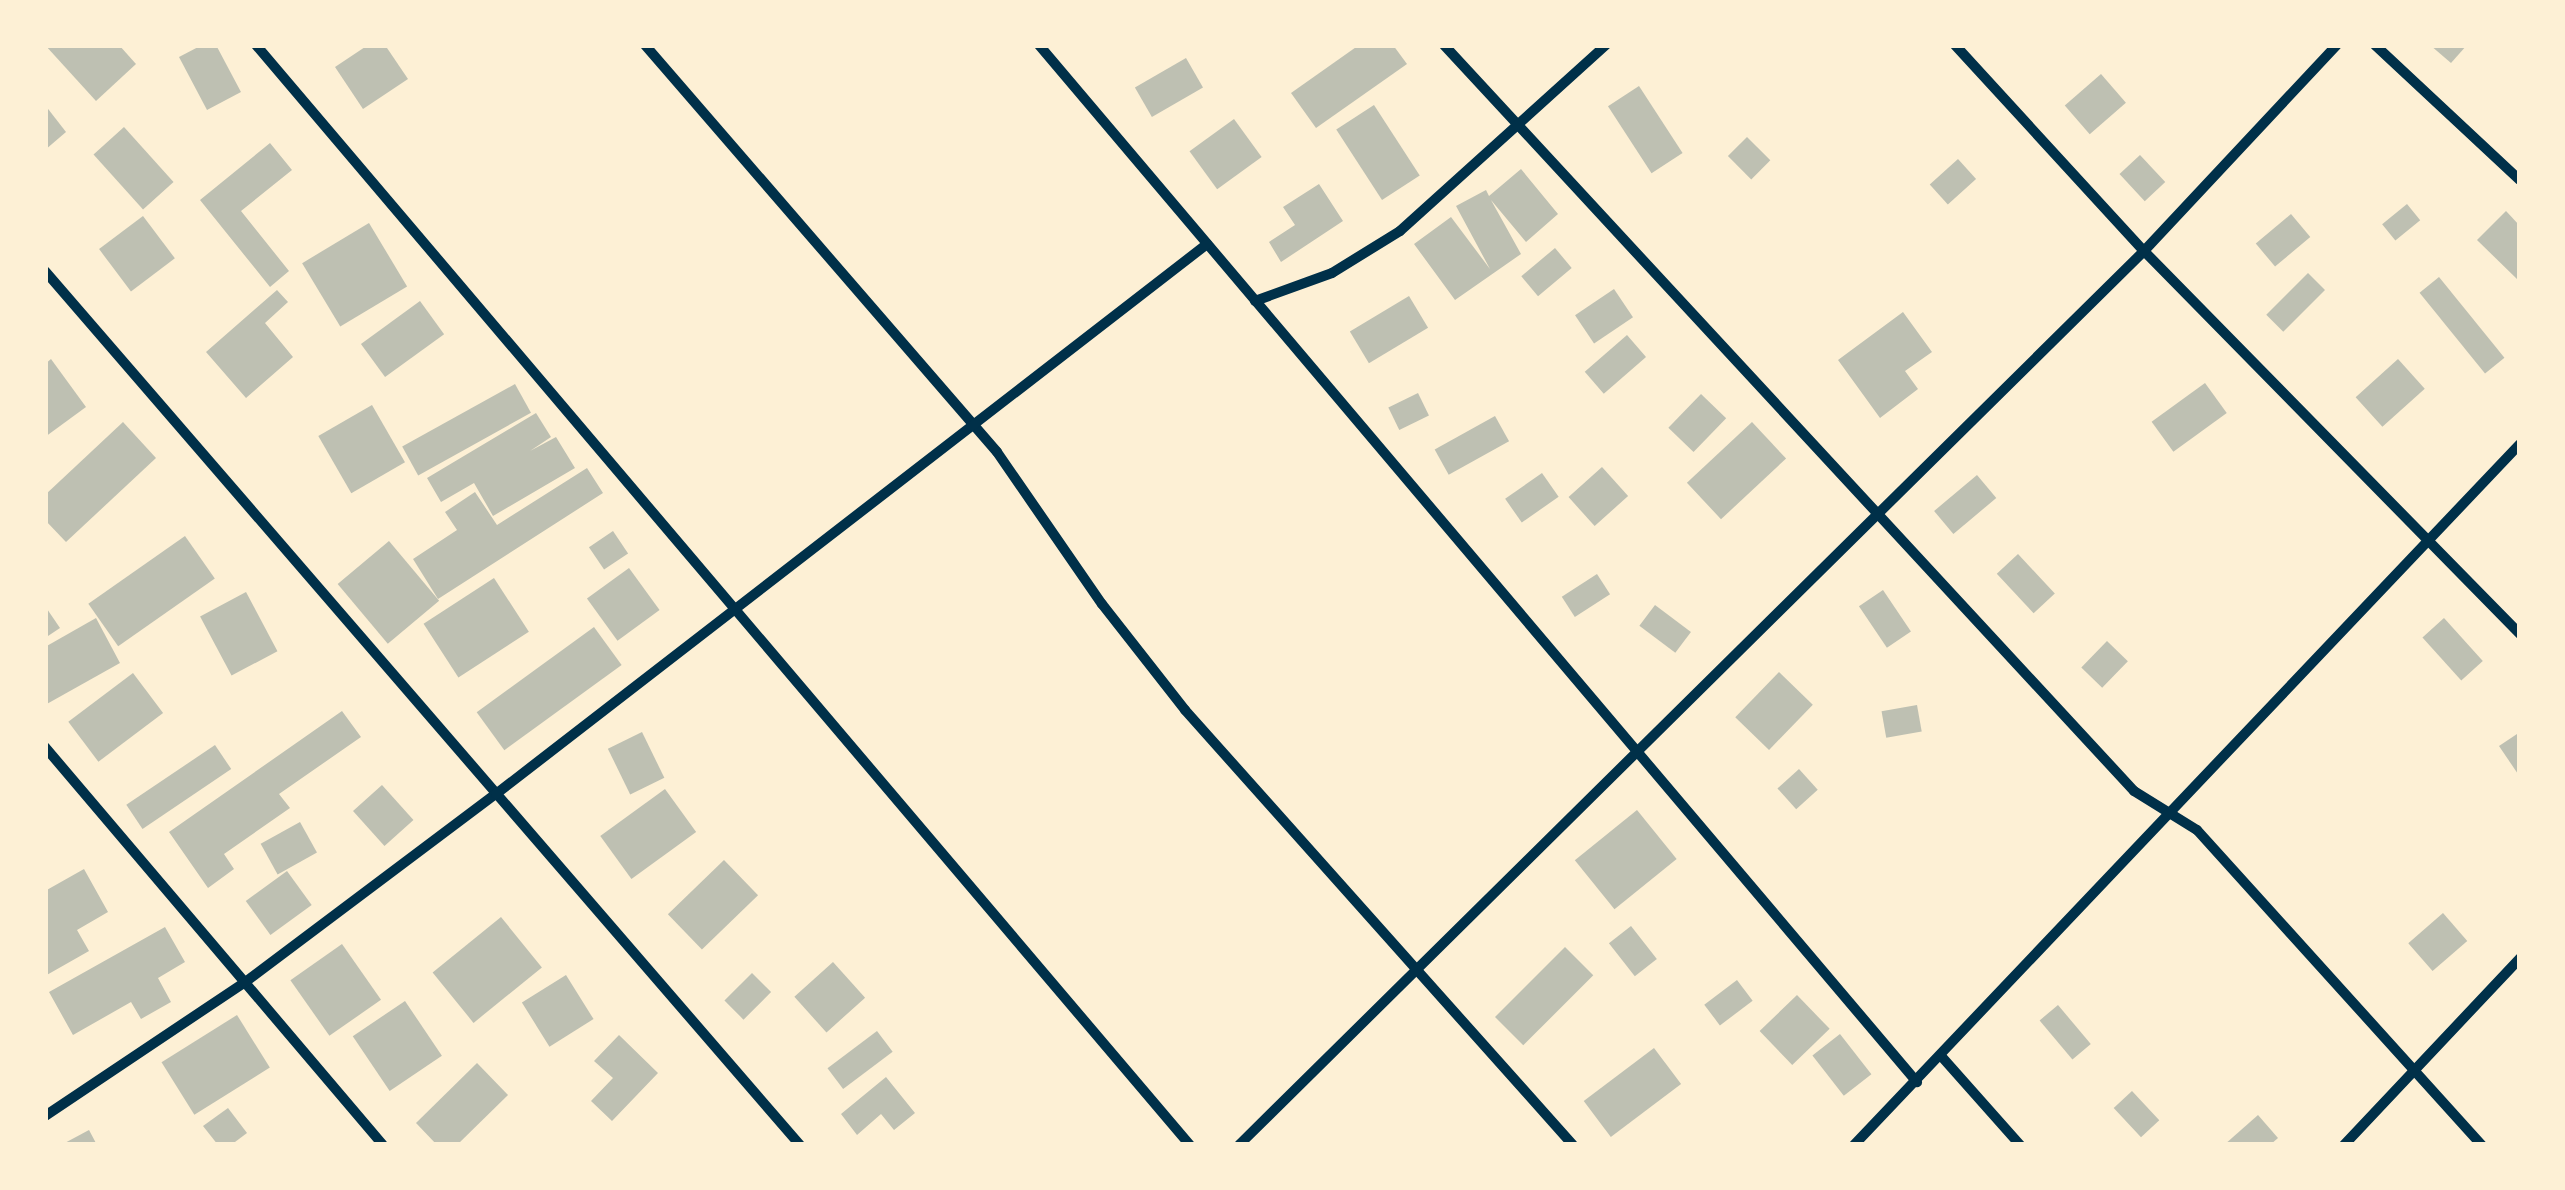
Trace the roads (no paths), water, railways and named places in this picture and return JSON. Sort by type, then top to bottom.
[{"type":"street","points":[[256,45],[1190,1145]]},
{"type":"street","points":[[646,45],[976,428],[1185,710],[1573,1145]]},
{"type":"street","points":[[1040,45],[1917,1082]]},
{"type":"street","points":[[1444,45],[1881,512],[2134,791],[2196,830],[2482,1145]]},
{"type":"street","points":[[1255,301],[1332,273],[1400,231],[1521,126],[1606,45]]},
{"type":"street","points":[[1955,45],[2144,251],[2520,634]]},
{"type":"street","points":[[1239,1145],[1638,756],[2144,251],[2337,45]]},
{"type":"street","points":[[2375,45],[2520,180]]},
{"type":"street","points":[[45,1116],[244,983],[496,794],[976,428],[1207,244]]},
{"type":"street","points":[[45,271],[800,1145]]},
{"type":"street","points":[[1854,1145],[1942,1057],[2520,444]]},
{"type":"street","points":[[45,747],[382,1145]]},
{"type":"street","points":[[2344,1145],[2417,1074],[2520,958]]},
{"type":"street","points":[[1942,1057],[2020,1145]]}]
